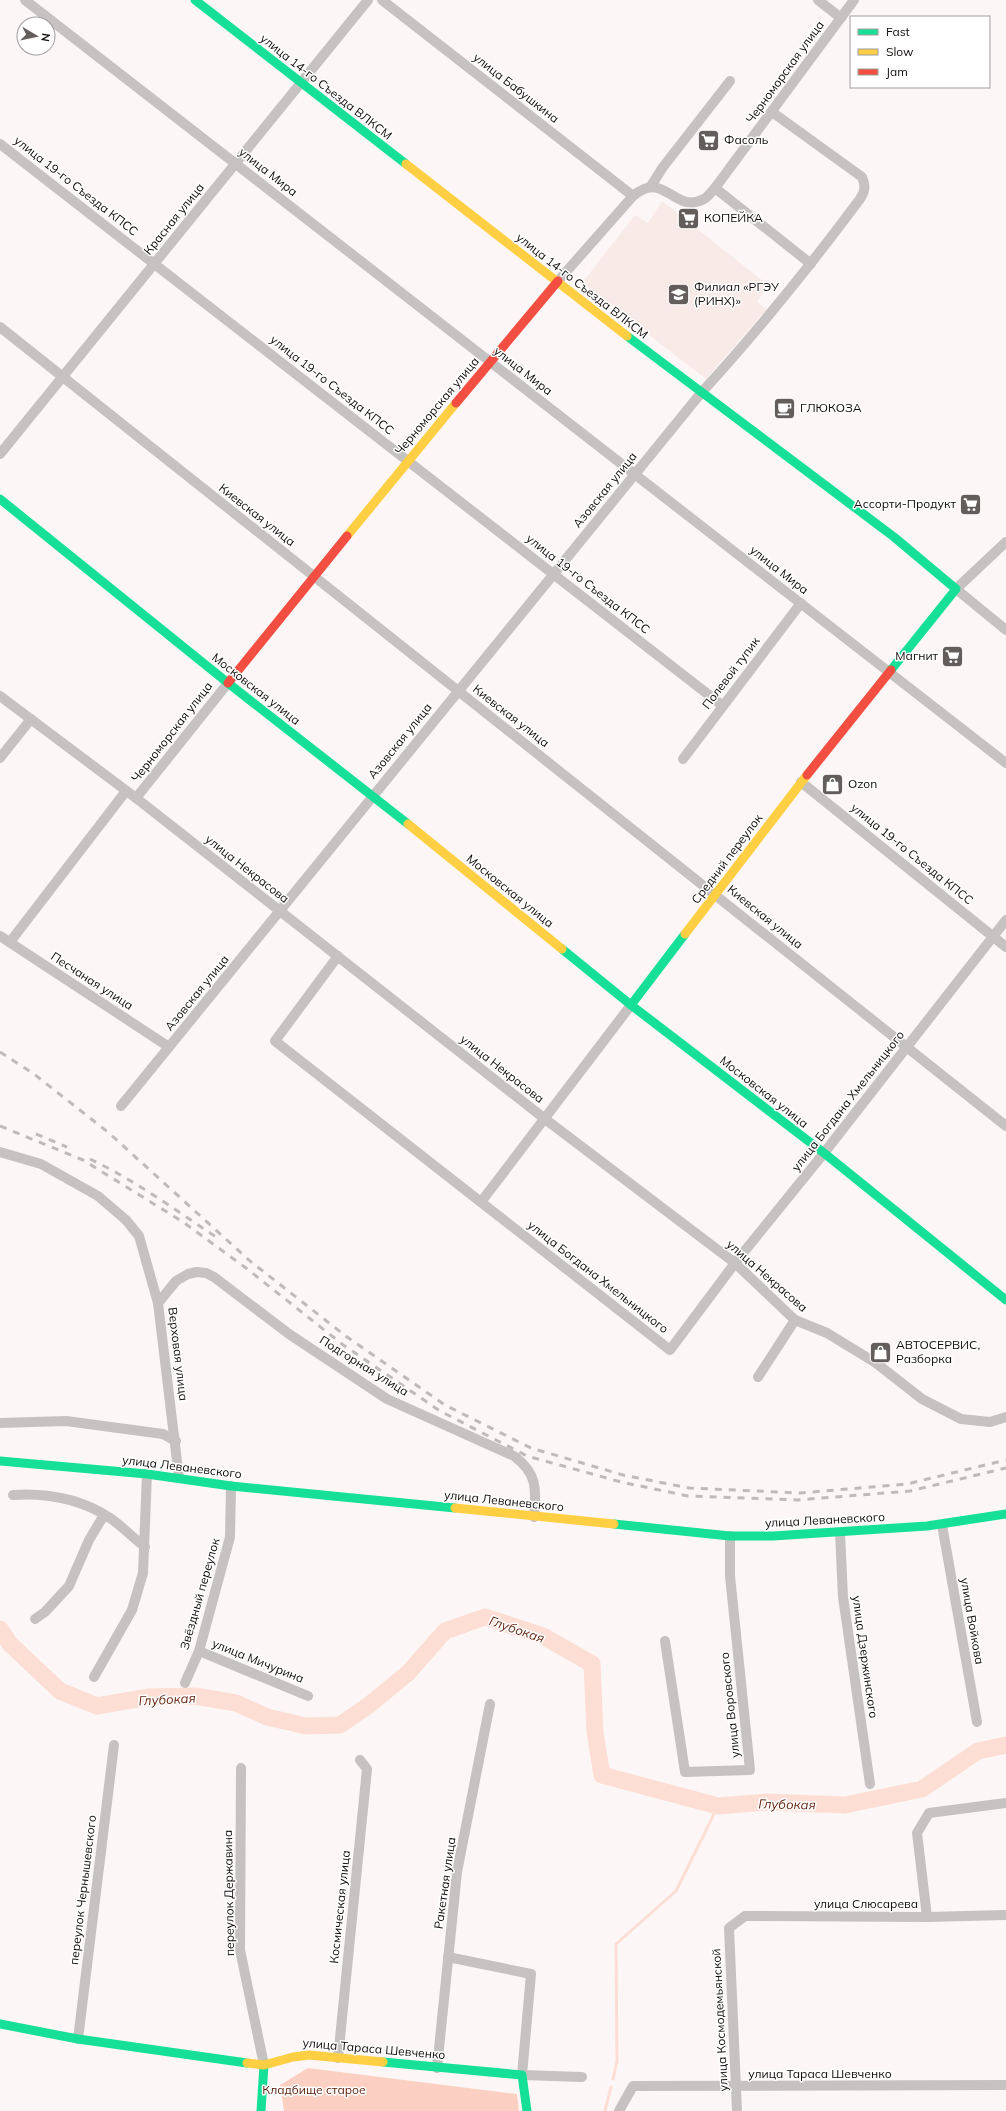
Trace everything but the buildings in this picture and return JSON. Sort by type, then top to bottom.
[{"type":"street","name":"улица Мира","points":[[25,0],[1006,763]]},
{"type":"street","name":"улица 14-го Съезда ВЛКСМ","points":[[195,0],[701,393],[894,537],[956,589]]},
{"type":"street","name":"Красная улица","points":[[0,454],[368,0]]},
{"type":"street","name":"улица Бабушкина","points":[[382,0],[633,196]]},
{"type":"street","points":[[818,0],[841,18]]},
{"type":"street","name":"Черноморская улица","points":[[136,798],[408,460],[558,281],[633,196],[642,188],[651,186],[677,198],[690,202],[704,199],[716,188],[854,0]]},
{"type":"street","points":[[651,186],[663,167],[730,81]]},
{"type":"street","name":"Азовская улица","points":[[121,1106],[280,911],[372,795],[701,393],[741,349],[811,264],[860,199],[864,192],[865,184],[862,177],[772,112]]},
{"type":"street","name":"улица 19-го Съезда КПСС","points":[[0,144],[723,706]]},
{"type":"street","points":[[716,188],[811,264]]},
{"type":"street","name":"Киевская улица","points":[[0,327],[1006,1126]]},
{"type":"street","name":"Московская улица","points":[[0,500],[228,683],[372,795],[631,1005],[824,1153],[1006,1300]]},
{"type":"street","name":"Средний переулок","points":[[481,1202],[801,782],[888,672],[956,589],[1006,542]]},
{"type":"street","points":[[956,589],[1006,630]]},
{"type":"street","name":"Полевой тупик","points":[[683,759],[801,604]]},
{"type":"street","name":"улица Некрасова","points":[[0,696],[136,798],[545,1119],[735,1263],[795,1320],[833,1337],[876,1363],[922,1399],[961,1420],[990,1422],[1006,1417]]},
{"type":"street","points":[[0,758],[31,720]]},
{"type":"street","name":"улица 19-го Съезда КПСС","points":[[801,782],[1006,947]]},
{"type":"street","name":"Черноморская улица","points":[[10,942],[126,791]]},
{"type":"street","name":"улица Богдана Хмельницкого","points":[[338,956],[275,1041],[670,1350],[735,1263],[824,1153],[1006,920]]},
{"type":"street","name":"Песчаная улица","points":[[0,936],[169,1047]]},
{"type":"street","name":"Верховая улица","points":[[0,1152],[41,1164],[98,1196],[126,1220],[140,1236],[158,1303],[176,1441],[179,1478]]},
{"type":"street","name":"Подгорная улица","points":[[158,1303],[176,1281],[188,1274],[197,1272],[214,1277],[289,1334],[387,1398],[514,1456],[524,1464],[533,1479],[535,1488],[534,1517]]},
{"type":"street","points":[[758,1377],[795,1320]]},
{"type":"street","points":[[0,1423],[66,1421],[163,1434],[176,1441]]},
{"type":"street","name":"улица Леваневского","points":[[0,1461],[147,1474],[230,1486],[730,1536],[778,1537],[840,1534],[942,1525],[1006,1514]]},
{"type":"street","points":[[94,1677],[132,1610],[143,1573],[147,1474]]},
{"type":"street","name":"Звёздный переулок","points":[[185,1683],[199,1651],[230,1537],[230,1486]]},
{"type":"street","points":[[13,1495],[29,1494],[59,1497],[91,1507],[104,1514],[145,1547]]},
{"type":"street","points":[[35,1619],[46,1612],[69,1586],[89,1540],[104,1514]]},
{"type":"street","name":"улица Войкова","points":[[942,1525],[977,1722]]},
{"type":"street","name":"улица Дзержинского","points":[[840,1534],[843,1597],[870,1784]]},
{"type":"street","name":"улица Воровского","points":[[665,1641],[685,1772],[750,1770],[730,1576],[730,1536]]},
{"type":"street","name":"улица Мичурина","points":[[199,1651],[308,1696]]},
{"type":"street","name":"Ракетная улица","points":[[437,2068],[457,1872],[490,1704]]},
{"type":"street","name":"переулок Чернышевского","points":[[78,2039],[114,1745]]},
{"type":"street","name":"Космическая улица","points":[[338,2058],[367,1769],[360,1760]]},
{"type":"street","name":"переулок Державина","points":[[241,1768],[240,1950],[264,2065]]},
{"type":"street","points":[[927,1917],[917,1833],[929,1813],[1006,1802]]},
{"type":"street","name":"улица Слюсарева","points":[[729,1928],[745,1916],[927,1917],[1006,1915]]},
{"type":"street","name":"улица Космодемьянской","points":[[729,1928],[737,2111]]},
{"type":"street","points":[[448,1957],[531,1974],[522,2075],[527,2111]]},
{"type":"street","name":"улица Тараса Шевченко","points":[[0,2024],[78,2039],[264,2065],[298,2054],[312,2054],[437,2068],[522,2075],[582,2077]]},
{"type":"street","points":[[261,2111],[264,2065]]},
{"type":"street","name":"улица Тараса Шевченко","points":[[619,2111],[633,2086],[737,2087],[1006,2085]]},
{"type":"shaded area","name":"Филиал «РГЭУ (РИНХ)»","points":[[662,201],[768,285],[757,302],[767,309],[706,379],[582,283],[635,215],[648,223]]},
{"type":"green space","name":"Кладбище старое","points":[[308,2068],[517,2094],[519,2111],[284,2111],[280,2085]]},
{"type":"waterway","name":"Глубокая","points":[[0,1629],[10,1644],[60,1691],[97,1706],[149,1697],[195,1696],[236,1703],[267,1717],[306,1726],[340,1725],[369,1705],[408,1673],[445,1631],[485,1617],[543,1636],[592,1664],[595,1732],[602,1775],[718,1806],[766,1802],[845,1805],[922,1789],[978,1751],[1006,1745]]},
{"type":"waterway","points":[[613,2079],[617,2061],[616,1944],[676,1891],[718,1806]]},
{"type":"waterway","points":[[605,2111],[611,2087]]},
{"type":"railway","points":[[0,1052],[34,1074],[109,1133],[250,1261],[347,1337],[445,1405],[531,1448],[623,1475],[689,1488],[800,1493],[907,1484],[1006,1460]]},
{"type":"railway","points":[[0,1126],[83,1160],[183,1222],[246,1268],[342,1344],[440,1411],[527,1456],[621,1482],[688,1496],[797,1500],[910,1491],[1006,1468]]},
{"type":"railway","points":[[36,1134],[67,1147]]},
{"type":"railway","points":[[90,1159],[124,1177],[219,1239]]},
{"type":"traffic: fast","points":[[195,0],[406,164]]},
{"type":"traffic: fast","points":[[627,336],[894,537],[956,589],[891,670]]},
{"type":"traffic: fast","points":[[0,499],[228,683],[408,824]]},
{"type":"traffic: fast","points":[[631,1005],[685,934]]},
{"type":"traffic: fast","points":[[562,949],[631,1005],[824,1153],[1006,1300]]},
{"type":"traffic: fast","points":[[0,1461],[147,1474],[231,1486],[455,1508]]},
{"type":"traffic: fast","points":[[614,1524],[730,1536],[773,1536],[927,1526],[1006,1514]]},
{"type":"traffic: fast","points":[[0,2024],[78,2039],[247,2063]]},
{"type":"traffic: fast","points":[[383,2062],[522,2075],[527,2111]]},
{"type":"traffic: fast","points":[[261,2111],[264,2065]]},
{"type":"traffic: slow","points":[[406,164],[627,336]]},
{"type":"traffic: slow","points":[[347,536],[456,403]]},
{"type":"traffic: slow","points":[[685,934],[807,775]]},
{"type":"traffic: slow","points":[[408,824],[562,949]]},
{"type":"traffic: slow","points":[[455,1508],[614,1524]]},
{"type":"traffic: slow","points":[[247,2063],[264,2065],[293,2057],[309,2055],[383,2062]]},
{"type":"traffic: jam","points":[[456,403],[558,281]]},
{"type":"traffic: jam","points":[[228,683],[347,536]]},
{"type":"traffic: jam","points":[[807,775],[891,670]]},
{"type":"place","name":"Фасоль","points":[[708,140]]},
{"type":"place","name":"КОПЕЙКА","points":[[689,218]]},
{"type":"place","name":"Филиал «РГЭУ (РИНХ)»","points":[[679,294]]},
{"type":"place","name":"ГЛЮКОЗА","points":[[784,408]]},
{"type":"place","name":"Ассорти-Продукт","points":[[971,504]]},
{"type":"place","name":"Магнит","points":[[953,656]]},
{"type":"place","name":"Ozon","points":[[833,784]]},
{"type":"place","name":"АВТОСЕРВИС, Разборка","points":[[880,1352]]}]
